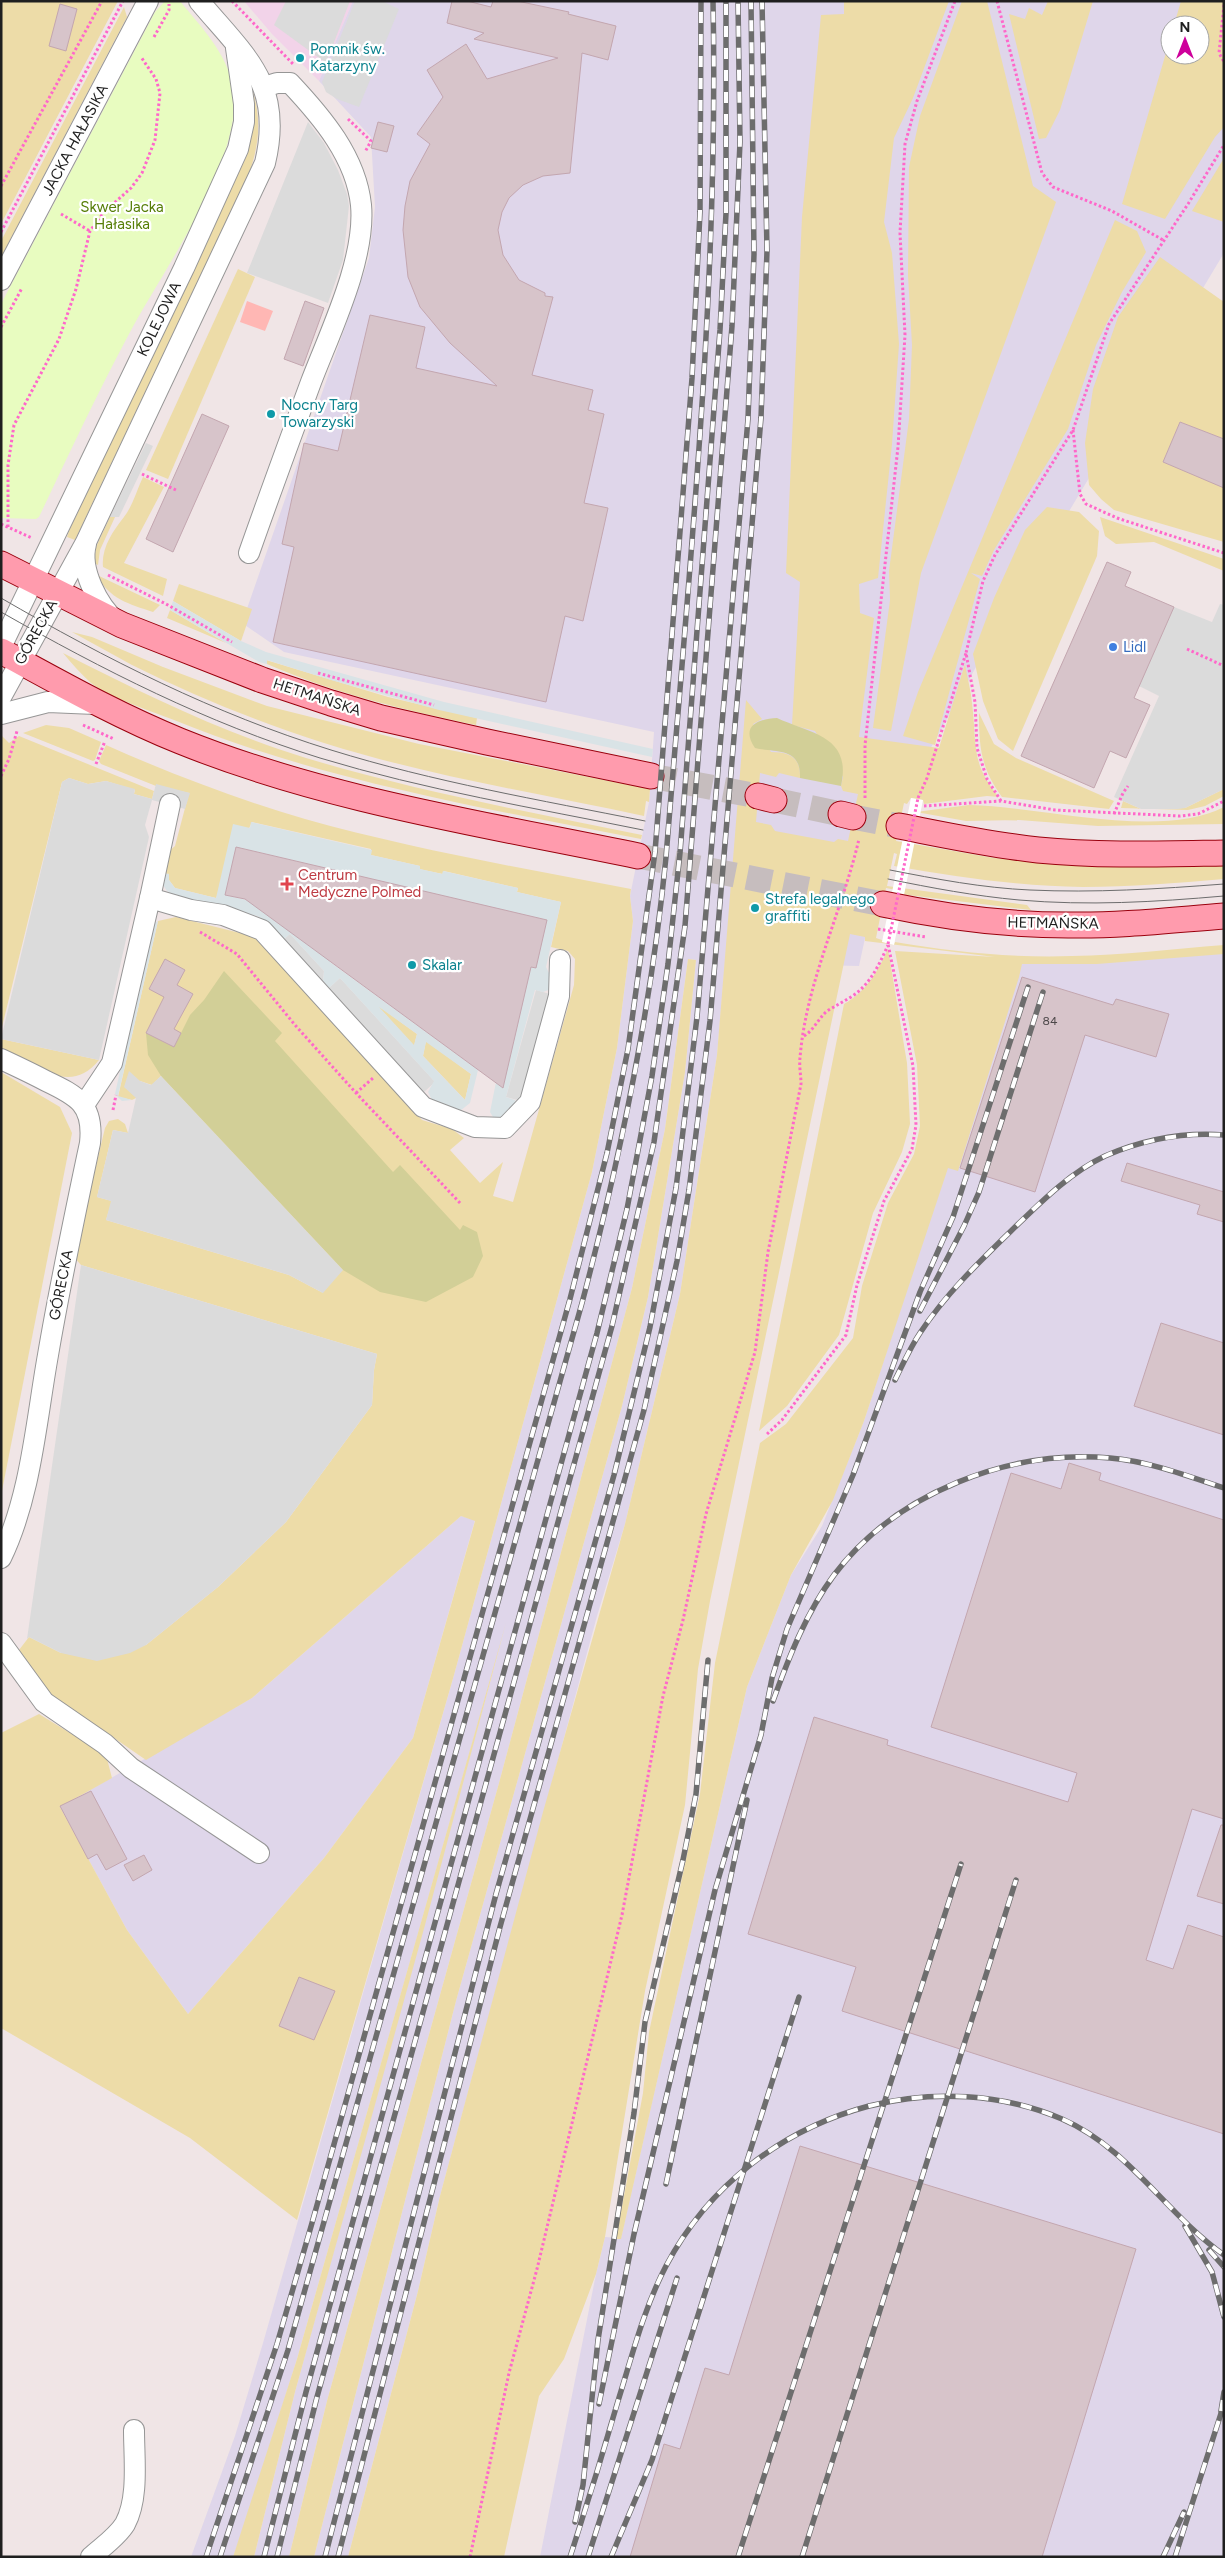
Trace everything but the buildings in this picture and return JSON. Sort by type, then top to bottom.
[{"type":"main road","name":"HETMAŃSKA","points":[[1,564],[122,626],[283,688],[372,715],[487,742],[651,776]]},
{"type":"main road","points":[[7,653],[97,704],[181,741],[262,770],[328,790],[380,802],[638,856]]},
{"type":"main road","points":[[899,826],[975,841],[1039,850],[1094,853],[1224,853]]},
{"type":"main road","name":"HETMAŃSKA","points":[[883,904],[952,917],[1033,924],[1110,924],[1224,916]]},
{"type":"street","name":"JACKA HAŁASIKA","points":[[1,280],[148,1]]},
{"type":"street","name":"KOLEJOWA","points":[[57,594],[86,542],[260,177],[269,139],[270,117],[264,87],[253,65],[198,1]]},
{"type":"street","name":"KOLEJOWA","points":[[32,581],[179,277],[238,149],[244,122],[244,104],[236,46]]},
{"type":"street","points":[[249,553],[341,302],[361,237],[360,204],[352,168],[334,137],[314,109],[290,83],[277,83],[264,87]]},
{"type":"street","name":"KOLEJOWA","points":[[86,542],[83,554],[89,578],[106,610],[122,626]]},
{"type":"street","name":"GÓRECKA","points":[[1,697],[7,653],[32,581]]},
{"type":"street","name":"GÓRECKA","points":[[7,653],[57,594]]},
{"type":"street","points":[[1,714],[48,702],[97,704]]},
{"type":"street","points":[[1,1059],[65,1090],[79,1099],[84,1106],[112,1063],[170,804]]},
{"type":"street","points":[[150,898],[191,910],[223,915],[262,930],[423,1107],[475,1127],[505,1128],[530,1102],[559,996],[560,960]]},
{"type":"street","name":"GÓRECKA","points":[[1,1558],[14,1528],[23,1492],[62,1274],[90,1143],[90,1119],[84,1106]]},
{"type":"street","points":[[1,1643],[44,1702],[105,1744],[132,1768],[259,1853]]},
{"type":"street","points":[[91,2557],[116,2535],[125,2524],[132,2504],[134,2430]]},
{"type":"path","points":[[1,186],[102,1]]},
{"type":"path","points":[[1,232],[122,1]]},
{"type":"path","points":[[470,2557],[509,2373],[540,2259],[622,1915],[663,1696],[683,1620],[706,1514],[730,1440],[757,1344],[768,1252],[801,1084],[800,1058],[816,979],[855,816],[865,745],[898,447],[905,335],[900,233],[905,144],[917,101],[955,1]]},
{"type":"path","points":[[997,1],[1042,173],[1053,188],[1112,211],[1163,240]]},
{"type":"path","points":[[1224,5],[1219,53],[1224,62]]},
{"type":"path","points":[[8,527],[8,465],[14,425],[59,339],[76,289],[90,230],[104,212],[132,188],[142,173],[155,140],[160,93],[156,79],[129,38]]},
{"type":"path","points":[[804,1036],[812,1031],[826,1012],[852,997],[877,970],[888,944],[918,798],[927,778],[966,653],[983,581],[995,555],[1073,430],[1109,324],[1188,204],[1224,145]]},
{"type":"path","points":[[61,214],[90,230]]},
{"type":"path","points":[[1073,430],[1080,494],[1086,504],[1117,518],[1224,553]]},
{"type":"path","points":[[1,467],[8,465]]},
{"type":"path","points":[[142,474],[178,490]]},
{"type":"path","points":[[112,577],[166,604],[240,646]]},
{"type":"path","points":[[1187,649],[1224,666]]},
{"type":"path","points":[[966,653],[975,702],[977,748],[987,779],[1001,801]]},
{"type":"path","points":[[309,670],[444,707]]},
{"type":"path","points":[[1,776],[17,730]]},
{"type":"path","points":[[96,764],[105,741]]},
{"type":"path","points":[[1114,814],[1122,793],[1128,786]]},
{"type":"path","points":[[923,806],[1001,801],[1055,810],[1114,814],[1190,815],[1207,810],[1224,801]]},
{"type":"path","points":[[191,910],[201,934],[237,954],[295,1025],[356,1093],[462,1204]]},
{"type":"path","points":[[767,1434],[782,1420],[846,1335],[857,1285],[884,1201],[912,1149],[916,1126],[914,1066],[888,944]]},
{"type":"path","points":[[356,1093],[363,1087]]},
{"type":"shaded area","points":[[1,1],[118,1],[1,224]]},
{"type":"shaded area","points":[[244,1],[353,1],[319,81],[272,34]]},
{"type":"shaded area","points":[[286,1],[350,1],[326,63],[274,25]]},
{"type":"shaded area","points":[[353,1],[1224,1],[1224,253],[981,658],[924,760],[900,776],[859,966],[725,963],[717,1055],[680,1294],[625,1524],[597,1616],[440,2196],[418,2291],[348,2557],[314,2557],[456,2001],[622,1406],[648,1297],[685,1072],[696,960],[688,959],[665,1129],[632,1288],[499,1783],[327,2401],[289,2557],[254,2557],[295,2392],[506,1624],[297,2359],[245,2524],[233,2557],[191,2557],[235,2436],[263,2343],[454,1675],[592,1172],[617,1048],[633,921],[630,896],[649,802],[654,732],[284,652],[242,623],[369,258],[375,207],[371,137],[319,81]]},
{"type":"shaded area","points":[[355,1],[382,1],[399,9],[359,107],[337,99],[326,92],[322,82]]},
{"type":"shaded area","points":[[844,1],[949,1],[913,98],[894,138],[884,222],[892,253],[899,344],[892,444],[878,578],[859,584],[860,613],[874,618],[859,737],[939,748],[965,664],[971,698],[976,752],[983,774],[999,797],[987,796],[924,804],[923,800],[911,798],[907,804],[904,803],[896,841],[994,858],[1075,866],[1224,866],[1224,879],[1083,887],[1035,885],[988,880],[894,866],[897,854],[894,853],[887,886],[1027,905],[1031,910],[900,894],[901,891],[886,888],[876,938],[894,944],[895,942],[939,949],[1005,955],[1091,955],[1224,945],[1224,954],[1097,964],[1022,964],[958,1171],[948,1168],[864,1421],[833,1500],[791,1575],[747,1687],[621,2239],[616,2239],[643,2093],[649,2032],[700,1794],[715,1663],[760,1443],[786,1424],[853,1338],[862,1286],[888,1203],[914,1154],[920,1126],[917,1065],[895,951],[995,957],[865,941],[865,937],[850,934],[710,1601],[698,1669],[685,1805],[645,1991],[605,2237],[596,2274],[564,2359],[539,2396],[504,2557],[348,2557],[418,2291],[440,2196],[543,1812],[625,1524],[680,1294],[717,1055],[746,700],[762,719],[753,724],[771,752],[783,753],[793,757],[800,771],[800,778],[779,773],[776,777],[760,773],[756,822],[771,825],[775,831],[834,842],[838,839],[848,841],[858,794],[843,791],[841,786],[843,777],[815,731],[792,725],[800,582],[786,573],[802,217],[821,15],[844,14]]},
{"type":"shaded area","points":[[962,1],[987,1],[1033,186],[1056,202],[921,573],[891,731],[873,728],[890,600],[889,571],[909,419],[912,345],[908,275],[909,167],[920,116]]},
{"type":"shaded area","points":[[1048,1],[1093,1],[1060,110],[1046,138],[1039,139],[1009,14],[1025,19],[1029,8],[1042,15]]},
{"type":"shaded area","points":[[1181,1],[1224,1],[1224,127],[1215,137],[1165,219],[1122,204],[1162,65],[1210,65],[1210,15],[1177,15]]},
{"type":"shaded area","points":[[124,7],[127,17],[1,257],[1,241]]},
{"type":"shaded area","points":[[245,68],[254,95],[258,119],[257,144],[250,171],[75,540],[67,537],[69,531],[247,155],[252,126]]},
{"type":"shaded area","points":[[308,122],[324,143],[338,170],[347,194],[349,206],[343,260],[328,303],[247,273]]},
{"type":"shaded area","points":[[1224,158],[1224,222],[1192,211]]},
{"type":"shaded area","points":[[1115,220],[1137,231],[1146,252],[1122,292],[1096,345],[1068,429],[994,550],[982,576],[971,573],[980,579],[935,745],[903,736],[918,692]]},
{"type":"shaded area","points":[[1160,257],[1224,302],[1224,439],[1180,422],[1163,462],[1224,487],[1224,542],[1114,510],[1089,485],[1085,443],[1093,389],[1118,317]]},
{"type":"shaded area","points":[[238,269],[255,277],[168,479],[146,470]]},
{"type":"shaded area","points":[[146,443],[153,446],[119,517],[110,517]]},
{"type":"shaded area","points":[[143,477],[164,487],[124,563],[167,579],[163,596],[103,567],[104,553],[109,540],[130,508]]},
{"type":"shaded area","points":[[1047,507],[1079,512],[1099,531],[1097,556],[1013,751],[998,739],[983,701],[973,654],[994,598],[1025,530]]},
{"type":"shaded area","points":[[110,517],[115,517],[100,550],[98,565],[94,563],[96,547]]},
{"type":"shaded area","points":[[1100,517],[1224,559],[1224,571],[1154,542],[1116,544],[1105,536]]},
{"type":"shaded area","points":[[97,575],[160,605],[153,612],[120,600],[107,590]]},
{"type":"shaded area","points":[[179,584],[252,609],[241,641],[173,601]]},
{"type":"shaded area","points":[[173,601],[241,641],[266,652],[444,702],[653,749],[652,757],[439,710],[267,660],[267,664],[259,662],[170,610]]},
{"type":"shaded area","points":[[1220,604],[1224,605],[1224,789],[1185,808],[1178,809],[1141,809],[1114,797],[1159,696],[1139,686],[1174,607],[1212,622]]},
{"type":"shaded area","points":[[170,610],[226,643],[167,618]]},
{"type":"shaded area","points":[[72,632],[92,637],[163,667],[267,706],[419,744],[650,789],[649,802],[646,801],[644,816],[443,775],[364,755],[324,743],[226,708],[132,665]]},
{"type":"shaded area","points":[[63,653],[152,697],[274,748],[389,781],[642,835],[641,839],[404,791],[288,760],[231,741],[109,694],[91,683]]},
{"type":"shaded area","points":[[266,660],[388,697],[477,718],[476,725],[396,707],[317,684],[267,664]]},
{"type":"shaded area","points":[[979,713],[994,744],[1016,758],[1114,801],[1109,809],[1002,797],[985,767],[981,747]]},
{"type":"shaded area","points":[[777,718],[816,733],[835,747],[841,757],[843,769],[841,786],[800,778],[799,768],[792,756],[786,753],[755,748],[749,734],[750,729],[758,722]]},
{"type":"shaded area","points":[[46,725],[69,728],[101,742],[95,760],[93,761],[23,733]]},
{"type":"shaded area","points":[[1,735],[9,743],[19,736],[154,791],[152,799],[134,794],[135,790],[106,781],[88,784],[69,778],[62,782],[1,1031]]},
{"type":"shaded area","points":[[106,745],[155,766],[254,803],[345,830],[508,866],[631,889],[633,921],[617,1048],[592,1172],[454,1675],[297,2220],[190,2138],[1,2028],[1,1733],[39,1714],[106,1755],[112,1778],[60,1807],[127,1930],[188,2014],[324,1858],[413,1738],[475,1521],[461,1516],[252,1698],[146,1760],[46,1691],[19,1650],[29,1637],[61,1653],[146,1645],[218,1587],[286,1522],[372,1405],[377,1354],[81,1265],[74,1257],[105,1128],[109,1121],[118,1119],[125,1124],[128,1133],[113,1130],[97,1197],[112,1201],[106,1220],[289,1275],[323,1293],[161,1076],[152,1085],[140,1081],[136,1098],[132,1100],[118,1097],[158,921],[176,917],[256,937],[422,1120],[452,1129],[464,1138],[450,1150],[480,1183],[503,1162],[493,1196],[513,1202],[574,985],[575,959],[568,951],[551,947],[561,902],[517,892],[518,888],[444,871],[443,874],[419,869],[420,866],[371,855],[371,849],[252,822],[216,898],[175,888],[169,880],[169,874],[161,873],[168,852],[175,846],[189,793],[156,786],[101,764],[99,761]]},
{"type":"shaded area","points":[[69,778],[88,784],[106,781],[135,789],[134,794],[152,799],[156,784],[190,793],[185,809],[152,800],[145,825],[149,837],[99,1060],[1,1039],[62,782]]},
{"type":"shaded area","points":[[1224,789],[1224,796],[1205,806],[1188,810],[1149,809],[1185,808]]},
{"type":"shaded area","points":[[1123,801],[1140,809],[1121,808]]},
{"type":"shaded area","points":[[969,805],[1134,821],[1167,821],[1198,816],[1224,807],[1224,824],[1098,826],[1019,820],[966,821],[916,812]]},
{"type":"shaded area","points":[[251,822],[372,850],[371,855],[420,866],[420,869],[442,874],[443,871],[518,888],[517,892],[561,902],[546,967],[552,979],[551,989],[543,992],[535,990],[506,1097],[515,1100],[518,1105],[500,1119],[493,1117],[490,1112],[496,1082],[491,958],[536,968],[547,920],[245,849],[238,879],[229,877],[225,895],[340,922],[330,962],[478,1070],[470,1103],[460,1111],[433,1102],[428,1092],[434,1081],[340,978],[329,988],[323,981],[324,971],[290,934],[284,939],[265,920],[257,916],[178,897],[167,891],[163,885],[161,873],[169,874],[169,880],[175,888],[216,898],[233,824],[250,828]],"holes":[[[379,1007],[417,1034],[414,1045]],[[426,1042],[471,1074],[465,1100],[423,1056]]]},
{"type":"shaded area","points":[[158,921],[118,1096],[132,1100],[122,1101],[115,1094],[152,925]]},
{"type":"shaded area","points":[[290,934],[324,971],[323,981],[284,939]]},
{"type":"shaded area","points":[[1224,948],[1224,2557],[540,2557],[596,2274],[605,2237],[621,2238],[747,1687],[791,1575],[822,1526],[864,1421],[1015,958],[1096,959]]},
{"type":"shaded area","points":[[888,949],[907,1063],[910,1124],[902,1152],[873,1213],[839,1335],[787,1406],[759,1431],[844,1004],[865,987]]},
{"type":"shaded area","points":[[688,959],[696,960],[685,1072],[648,1297],[622,1406],[456,2001],[314,2557],[289,2557],[327,2401],[499,1783],[632,1288],[665,1129]]},
{"type":"shaded area","points":[[224,971],[282,1033],[275,1041],[393,1172],[400,1165],[460,1230],[463,1225],[477,1232],[483,1256],[473,1277],[426,1302],[380,1292],[343,1270],[161,1076],[148,1055],[146,1033],[174,1047],[190,1015],[204,1000]]},
{"type":"shaded area","points":[[340,978],[435,1082],[424,1092],[329,988]]},
{"type":"shaded area","points":[[536,990],[550,994],[521,1101],[506,1097]]},
{"type":"shaded area","points":[[376,1004],[417,1034],[414,1046]]},
{"type":"shaded area","points":[[1,1039],[99,1060],[88,1071],[76,1076],[64,1077],[39,1069],[1,1048]]},
{"type":"shaded area","points":[[426,1041],[471,1074],[465,1100],[423,1056]]},
{"type":"shaded area","points":[[129,1071],[140,1081],[151,1085],[161,1076],[343,1270],[323,1293],[289,1275],[106,1220],[111,1201],[97,1197],[113,1130],[128,1133],[136,1098],[124,1087]]},
{"type":"shaded area","points":[[1,1072],[60,1107],[72,1133],[1,1496]]},
{"type":"shaded area","points":[[81,1265],[377,1354],[372,1405],[286,1522],[218,1587],[146,1645],[130,1653],[97,1661],[61,1653],[29,1637],[27,1639]]},
{"type":"shaded area","points":[[461,1516],[475,1520],[413,1738],[324,1858],[188,2014],[127,1930],[60,1807],[252,1698]]},
{"type":"shaded area","points":[[506,1623],[425,1925],[295,2392],[254,2557],[233,2557],[297,2359]]},
{"type":"sand","points":[[247,301],[273,311],[265,331],[240,322]]},
{"type":"green space","name":"Skwer Jacka Hałasika","points":[[165,1],[180,1],[212,41],[225,63],[233,87],[234,115],[227,146],[198,214],[117,357],[39,517],[36,519],[1,518],[1,304],[155,12]]},
{"type":"pier","points":[[911,798],[923,800],[894,945],[882,942]]},
{"type":"tunnel","points":[[651,776],[758,796]]},
{"type":"tunnel","points":[[774,800],[841,814]]},
{"type":"tunnel","points":[[853,817],[899,826]]},
{"type":"tunnel","points":[[638,856],[883,904]]},
{"type":"tram line","points":[[1,598],[41,621],[162,683],[245,720],[288,736],[409,772],[487,790],[645,821]]},
{"type":"tram line","points":[[1,612],[156,694],[237,729],[278,744],[320,758],[400,780],[480,798],[643,830]]},
{"type":"tram line","points":[[890,870],[942,880],[1030,890],[1127,890],[1224,884]]},
{"type":"tram line","points":[[888,879],[970,894],[1045,902],[1122,902],[1224,896]]},
{"type":"railway","points":[[206,2557],[277,2344],[312,2223],[570,1299],[607,1153],[628,1049],[655,852],[692,378],[700,212],[701,1]]},
{"type":"railway","points":[[220,2557],[288,2350],[582,1303],[622,1137],[633,1082],[660,914],[693,536],[707,322],[714,108],[713,1]]},
{"type":"railway","points":[[264,2557],[306,2392],[597,1333],[627,1209],[652,1076],[668,964],[680,853],[720,330],[726,213],[726,1]]},
{"type":"railway","points":[[277,2557],[317,2397],[612,1326],[654,1142],[685,926],[732,326],[740,142],[738,1]]},
{"type":"railway","points":[[325,2557],[496,1894],[614,1475],[650,1327],[676,1188],[697,1017],[748,419],[754,254],[751,1]]},
{"type":"railway","points":[[338,2557],[500,1927],[644,1410],[677,1261],[689,1190],[710,1021],[761,418],[767,251],[762,1]]},
{"type":"railway","points":[[599,2404],[634,2234],[715,1890],[761,1735],[772,1678],[787,1629],[853,1475],[920,1292],[953,1217],[1028,987]]},
{"type":"railway","points":[[920,1311],[964,1226],[979,1192],[1043,992]]},
{"type":"railway","points":[[895,1380],[920,1333],[951,1292],[1011,1231],[1079,1171],[1119,1150],[1163,1138],[1209,1134],[1224,1135]]},
{"type":"railway","points":[[773,1701],[807,1620],[834,1575],[860,1546],[889,1521],[922,1500],[957,1482],[995,1469],[1033,1461],[1072,1457],[1110,1458],[1139,1462],[1224,1488]]},
{"type":"railway","points":[[575,2522],[583,2485],[598,2340],[634,2113],[645,2022],[683,1860],[696,1794],[708,1660]]},
{"type":"railway","points":[[666,2184],[747,1800]]},
{"type":"railway","points":[[738,2557],[961,1864]]},
{"type":"railway","points":[[802,2557],[1016,1880]]},
{"type":"railway","points":[[611,2557],[652,2460],[799,1997]]},
{"type":"railway","points":[[570,2557],[639,2332],[651,2298],[666,2266],[683,2237],[703,2210],[726,2186],[751,2165],[806,2129],[837,2116],[869,2106],[917,2098],[942,2096],[991,2099],[1039,2110],[1062,2119],[1108,2147],[1128,2164],[1203,2239],[1224,2255]]},
{"type":"railway","points":[[1185,2226],[1212,2272],[1224,2317]]},
{"type":"railway","points":[[1209,2250],[1224,2267]]},
{"type":"railway","points":[[588,2557],[677,2278]]},
{"type":"railway","points":[[1221,2411],[1224,2392]]},
{"type":"railway","points":[[1175,2557],[1224,2404]]},
{"type":"railway","points":[[1163,2557],[1184,2512]]},
{"type":"place","name":"Pomnik św. Katarzyny","points":[[300,58]]},
{"type":"place","name":"Nocny Targ Towarzyski","points":[[271,414]]},
{"type":"place","name":"Lidl","points":[[1113,647]]},
{"type":"place","name":"Centrum Medyczne Polmed","points":[[287,884]]},
{"type":"place","name":"Strefa legalnego graffiti","points":[[755,908]]},
{"type":"place","name":"Skalar","points":[[412,965]]}]
